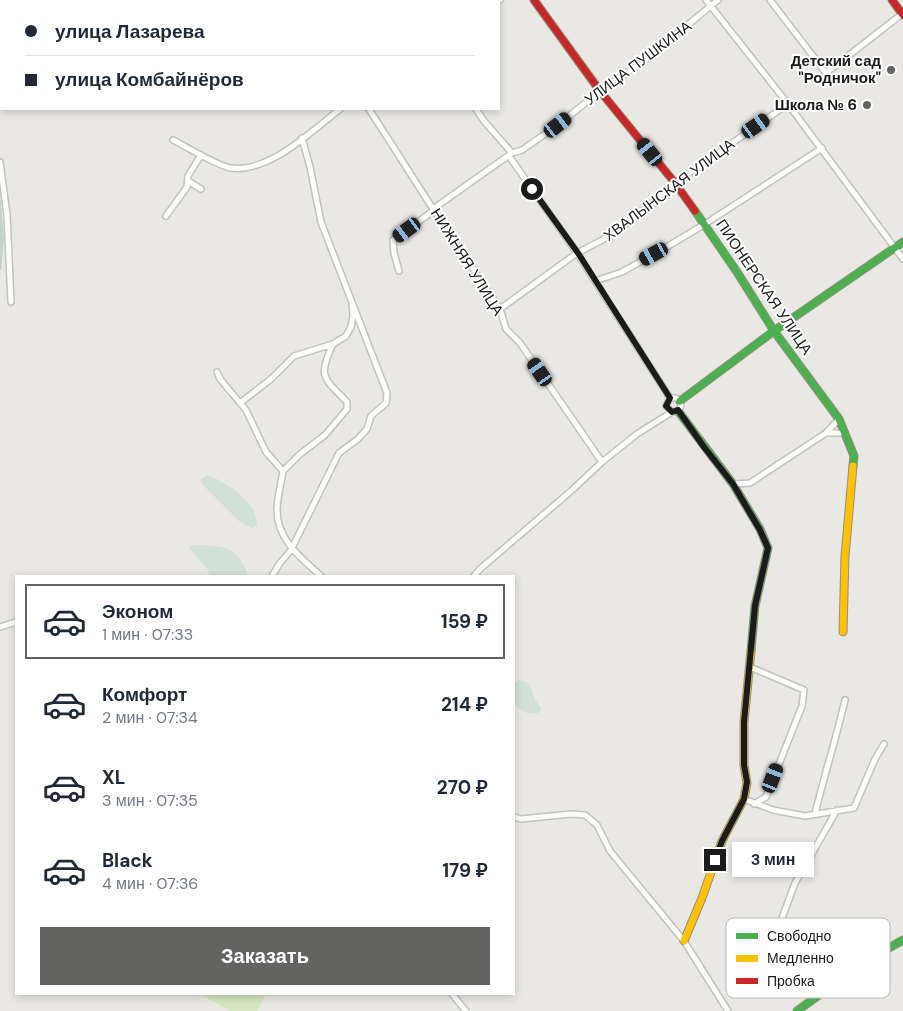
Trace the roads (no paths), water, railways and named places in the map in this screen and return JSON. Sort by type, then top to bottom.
[{"type":"street","name":"ПИОНЕРСКАЯ УЛИЦА","points":[[534,0],[600,91],[675,183],[705,224],[774,331],[839,419],[854,456],[845,556],[843,632]]},
{"type":"street","points":[[706,0],[822,148],[903,259]]},
{"type":"street","name":"УЛИЦА ПУШКИНА","points":[[399,271],[393,240],[510,154],[522,150],[558,125],[600,91],[640,64],[718,0]]},
{"type":"street","points":[[770,0],[826,73],[903,14],[892,0]]},
{"type":"street","name":"ХВАЛЫНСКАЯ УЛИЦА","points":[[500,309],[578,253],[612,235],[675,183],[788,104]]},
{"type":"street","points":[[173,140],[230,168],[257,166],[280,154],[339,110]]},
{"type":"street","name":"НИЖНЯЯ УЛИЦА","points":[[370,110],[500,309],[506,329],[520,343],[602,462]]},
{"type":"street","points":[[477,110],[510,154],[578,253],[670,398]]},
{"type":"street","points":[[273,575],[280,563],[292,550],[339,453],[358,439],[367,429],[371,416],[386,403],[387,393],[351,295],[333,256],[321,222],[302,138]]},
{"type":"street","points":[[595,281],[622,272],[705,224],[822,148]]},
{"type":"street","points":[[166,216],[187,186],[188,176],[201,155]]},
{"type":"street","points":[[0,162],[7,215],[11,302]]},
{"type":"street","points":[[188,181],[201,189]]},
{"type":"street","points":[[680,401],[774,331],[903,242]]},
{"type":"street","points":[[240,403],[271,379],[294,356],[333,344],[346,336],[351,327],[353,316],[351,295]]},
{"type":"street","points":[[320,575],[292,550],[279,524],[277,510],[283,471],[299,455],[325,435],[347,409],[347,402],[328,382],[323,371],[333,344]]},
{"type":"street","points":[[217,372],[220,379],[240,403],[266,452],[283,471]]},
{"type":"street","points":[[670,398],[676,398],[680,401]]},
{"type":"street","points":[[670,398],[666,406],[675,411],[733,484],[760,530],[768,548],[755,606],[744,722],[744,765],[747,782],[744,799],[722,841],[702,898],[684,941]]},
{"type":"street","points":[[475,575],[572,491],[602,462],[637,434],[681,406],[680,401]]},
{"type":"street","points":[[733,484],[750,483],[826,433],[839,419]]},
{"type":"street","points":[[826,433],[845,433]]},
{"type":"street","points":[[0,627],[15,622]]},
{"type":"street","points":[[750,667],[804,690],[802,706],[766,796],[754,804]]},
{"type":"street","points":[[816,814],[822,784],[836,739],[845,700]]},
{"type":"street","points":[[744,799],[773,810],[805,816],[854,808],[875,759],[884,744]]},
{"type":"street","points":[[782,918],[795,883],[837,810]]},
{"type":"street","points":[[515,816],[521,819],[572,814],[585,815],[597,825],[610,851],[684,941],[728,1011]]},
{"type":"street","points":[[890,947],[903,940]]},
{"type":"street","points":[[453,995],[466,1011]]},
{"type":"street","points":[[797,1011],[815,998]]},
{"type":"place","name":"Детский сад \"Родничок\"","points":[[891,70]]},
{"type":"place","name":"Школа № 6","points":[[867,105]]}]
